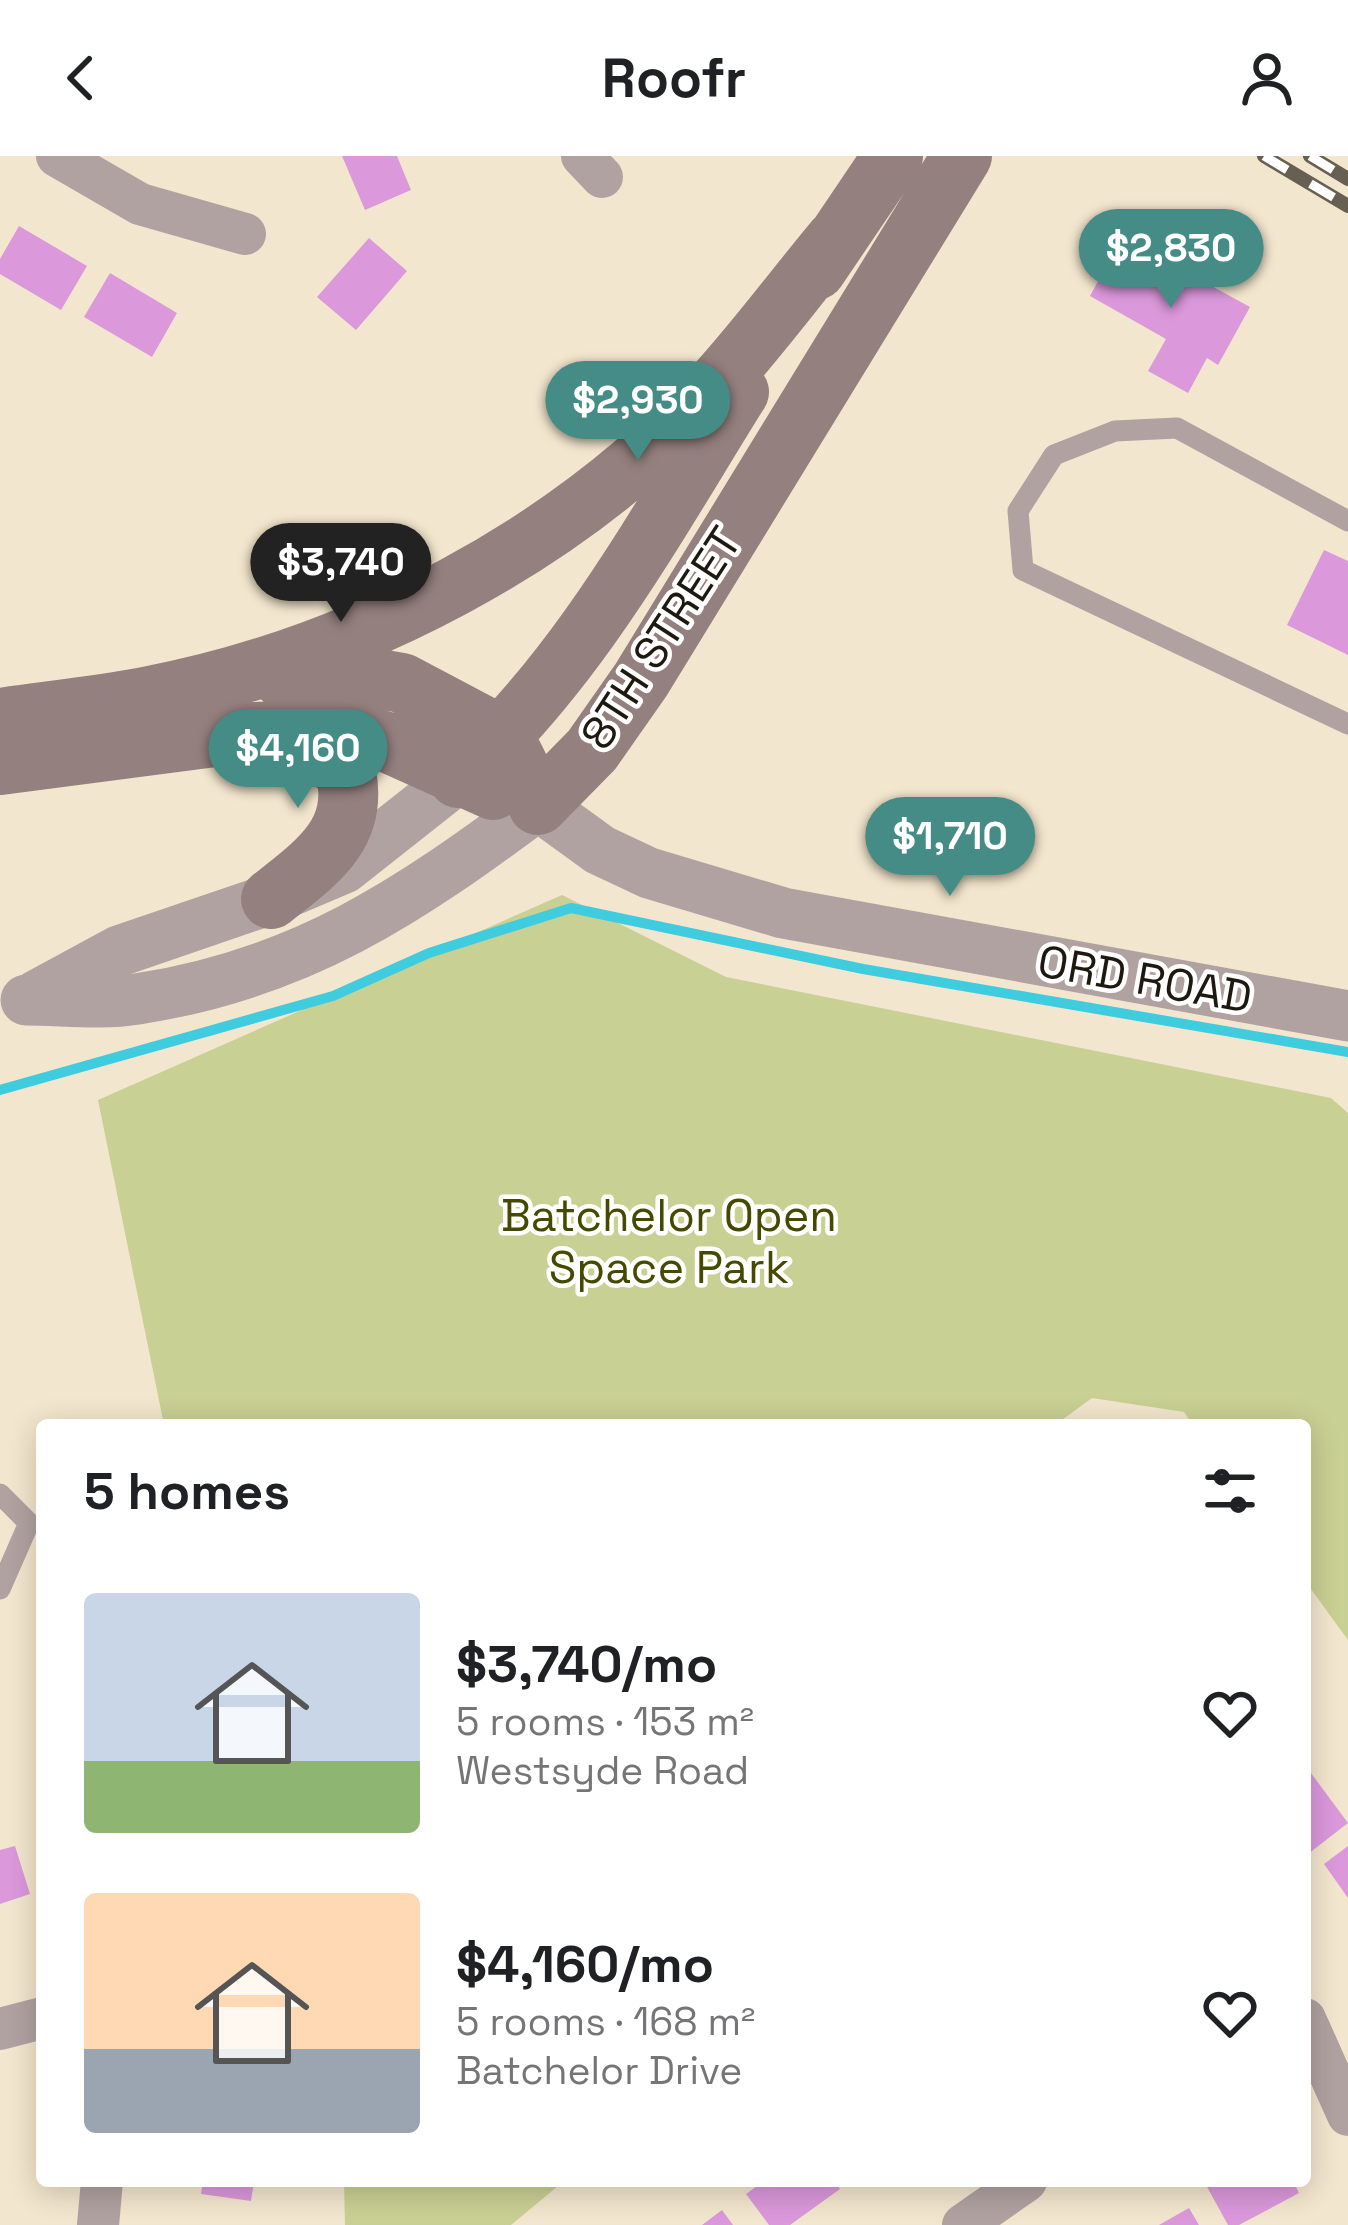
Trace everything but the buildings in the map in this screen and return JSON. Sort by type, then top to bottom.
[{"type":"main road","name":"8TH STREET","points":[[458,778],[504,737],[586,635],[893,156]]},
{"type":"main road","name":"8TH STREET","points":[[538,806],[592,750],[641,680],[962,156]]},
{"type":"main road","points":[[147,696],[356,634],[465,579],[551,525],[632,465],[713,388],[836,239]]},
{"type":"main road","points":[[0,718],[345,673],[402,683],[504,737],[538,806]]},
{"type":"main road","points":[[0,766],[254,732],[337,729],[384,741],[458,778],[538,806]]},
{"type":"main road","points":[[254,732],[311,746],[346,772],[351,798],[345,826],[328,853],[271,899]]},
{"type":"street","points":[[57,156],[140,204],[245,234]]},
{"type":"street","points":[[13,1005],[119,951],[271,899],[344,868],[458,778]]},
{"type":"street","points":[[13,1005],[134,1000],[251,973],[355,931],[436,882],[538,806]]},
{"type":"street","name":"ORD ROAD","points":[[538,806],[600,850],[649,873],[783,913],[1348,1016]]},
{"type":"street","points":[[0,2030],[36,2020]]},
{"type":"street","points":[[1311,2036],[1348,2115]]},
{"type":"street","points":[[98,2225],[101,2187]]},
{"type":"street","points":[[964,2225],[1018,2187]]},
{"type":"lane","points":[[1348,521],[1178,428],[1114,430],[1054,455],[1018,511],[1023,570],[1348,724]]},
{"type":"lane","points":[[0,1494],[29,1523],[0,1589]]},
{"type":"green space","name":"Batchelor Open Space Park","points":[[562,895],[726,977],[1331,1098],[1348,1113],[1348,1640],[1311,1589],[1311,1419],[1189,1419],[1184,1412],[1092,1398],[1063,1419],[163,1419],[98,1100]]},
{"type":"green space","points":[[344,2187],[557,2187],[511,2225],[345,2225]]},
{"type":"waterway","points":[[0,1090],[333,996],[429,953],[571,908],[863,969],[1348,1052]]},
{"type":"railway","points":[[1264,156],[1348,206]]},
{"type":"railway","points":[[1310,156],[1348,179]]}]
